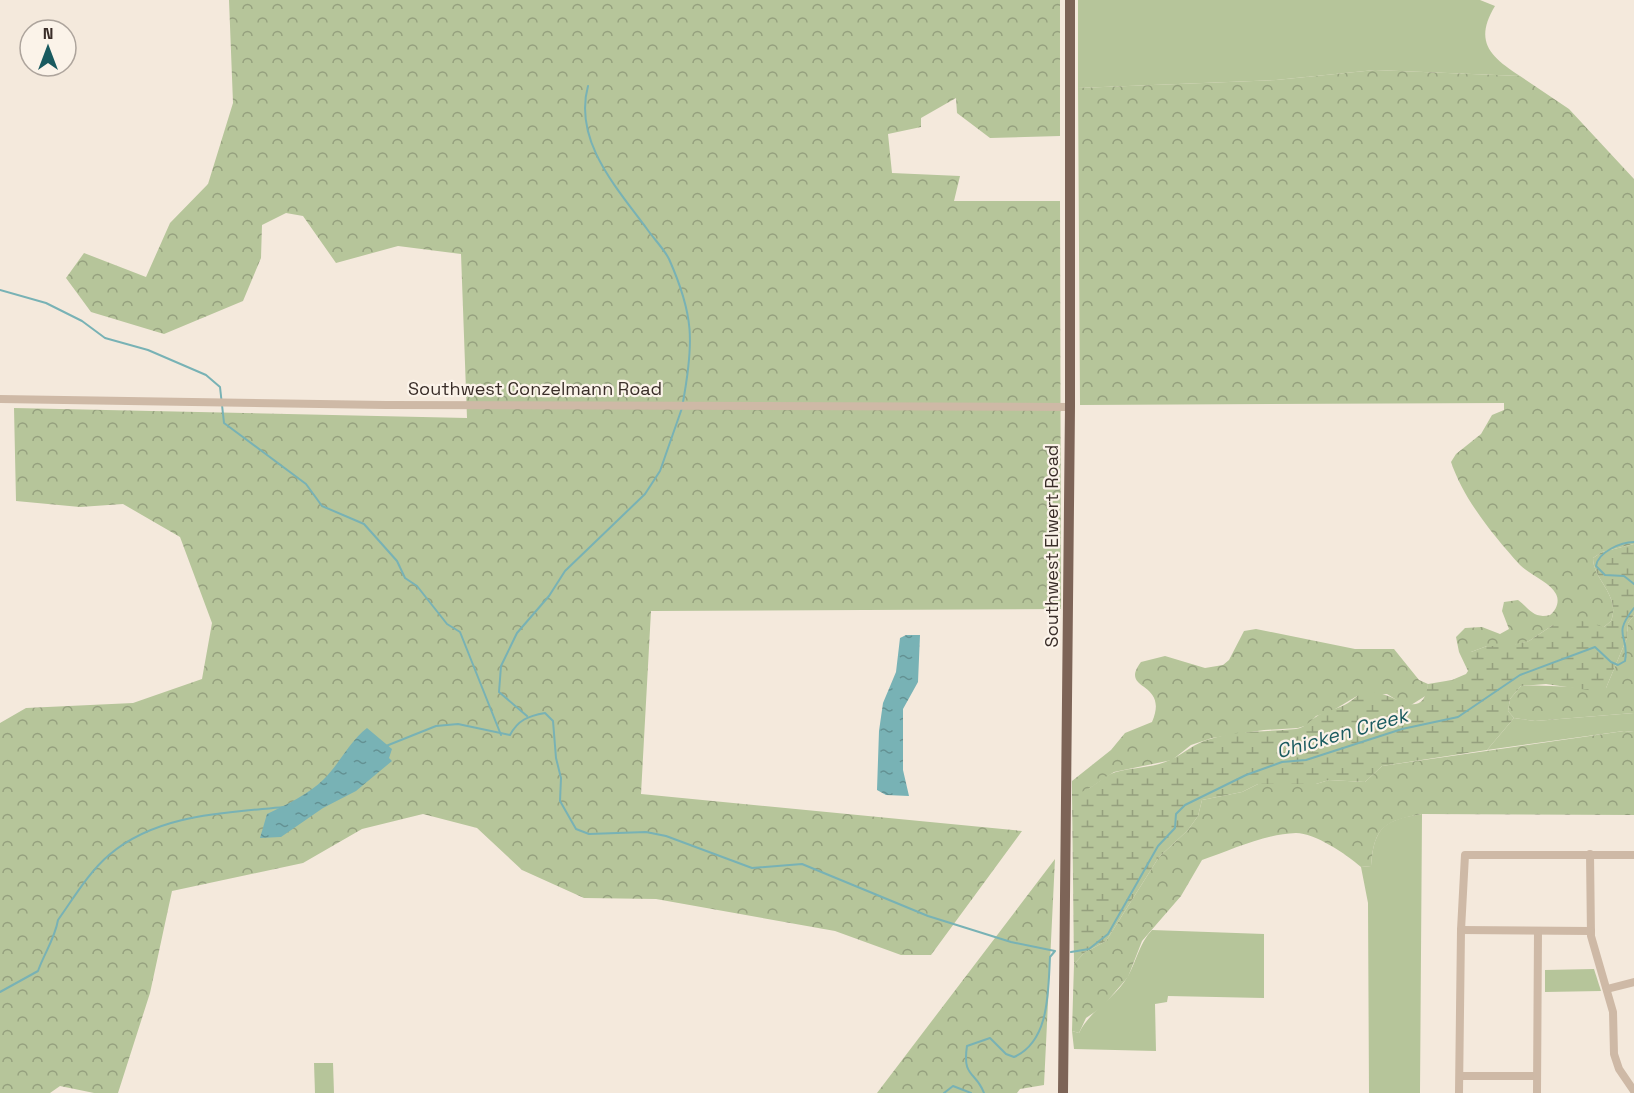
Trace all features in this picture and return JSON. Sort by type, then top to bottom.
[{"type":"main road","name":"Southwest Elwert Road","points":[[1063,1093],[1070,406],[1070,0]]},
{"type":"street","name":"Southwest Conzelmann Road","points":[[0,399],[386,405],[1070,406]]},
{"type":"street","points":[[1590,854],[1590,932],[1614,1018],[1614,1054],[1619,1069],[1634,1091]]},
{"type":"street","points":[[1459,1093],[1461,930],[1465,855],[1634,855]]},
{"type":"street","points":[[1461,930],[1590,932]]},
{"type":"street","points":[[1537,1093],[1538,931]]},
{"type":"street","points":[[1607,989],[1634,982]]},
{"type":"street","points":[[1460,1076],[1537,1076]]},
{"type":"green space","points":[[229,0],[1060,0],[1060,136],[990,138],[957,113],[956,98],[921,118],[921,127],[888,134],[892,173],[960,176],[954,201],[1060,201],[1061,609],[651,611],[641,794],[1022,831],[931,955],[901,955],[835,931],[656,899],[584,898],[522,870],[477,828],[423,814],[362,829],[303,863],[172,891],[150,993],[118,1093],[94,1093],[60,1086],[50,1093],[0,1093],[0,723],[26,708],[133,703],[202,679],[212,623],[180,537],[123,504],[80,507],[16,501],[14,408],[467,418],[461,254],[398,246],[336,263],[303,216],[286,213],[262,225],[261,258],[243,301],[164,334],[91,312],[66,278],[84,253],[146,277],[170,223],[208,184],[233,103]]},
{"type":"green space","points":[[1078,0],[1480,0],[1495,6],[1486,29],[1488,47],[1500,62],[1520,76],[1375,70],[1276,80],[1078,88]]},
{"type":"green space","points":[[1375,70],[1520,76],[1569,109],[1634,179],[1634,544],[1602,552],[1593,558],[1594,566],[1612,603],[1611,621],[1604,627],[1553,625],[1529,641],[1508,647],[1487,646],[1471,652],[1459,652],[1456,637],[1465,628],[1482,627],[1500,634],[1509,629],[1502,611],[1504,602],[1518,600],[1540,616],[1550,615],[1557,603],[1553,590],[1520,565],[1490,529],[1463,490],[1451,462],[1456,454],[1481,434],[1492,415],[1504,410],[1504,403],[1080,405],[1078,88],[1276,80]]},
{"type":"green space","points":[[1634,544],[1634,615],[1628,623],[1627,638],[1606,688],[1595,691],[1546,684],[1521,686],[1510,699],[1508,711],[1514,718],[1487,750],[1382,766],[1365,782],[1329,780],[1316,784],[1258,784],[1242,792],[1202,800],[1198,816],[1188,830],[1159,857],[1106,941],[1084,953],[1074,964],[1072,794],[1090,788],[1116,772],[1164,763],[1199,743],[1220,736],[1300,728],[1319,715],[1345,705],[1363,693],[1373,692],[1411,704],[1419,703],[1425,697],[1428,684],[1452,680],[1466,674],[1468,671],[1459,652],[1471,652],[1487,646],[1508,646],[1529,641],[1553,625],[1578,620],[1604,627],[1611,621],[1612,603],[1594,566],[1593,558],[1602,552]]},
{"type":"green space","points":[[1634,615],[1634,713],[1535,721],[1514,718],[1508,711],[1510,699],[1521,686],[1606,688],[1627,638],[1628,623]]},
{"type":"green space","points":[[1256,629],[1355,649],[1394,649],[1419,680],[1428,684],[1427,695],[1411,705],[1403,704],[1387,694],[1357,696],[1332,711],[1316,716],[1308,725],[1212,738],[1191,745],[1172,760],[1114,772],[1081,794],[1072,794],[1072,781],[1111,750],[1125,733],[1152,722],[1156,709],[1155,699],[1136,678],[1136,671],[1141,662],[1165,656],[1205,668],[1223,665],[1229,660],[1244,631]]},
{"type":"green space","points":[[1634,713],[1634,732],[1624,731],[1487,750],[1514,718],[1535,721]]},
{"type":"green space","points":[[1624,731],[1634,732],[1634,815],[1422,814],[1399,819],[1384,828],[1375,842],[1371,866],[1361,867],[1321,840],[1296,833],[1260,839],[1202,860],[1181,896],[1142,941],[1128,977],[1102,1007],[1086,1018],[1079,1033],[1072,1031],[1074,964],[1084,953],[1106,941],[1159,857],[1188,830],[1198,816],[1202,800],[1242,792],[1258,784],[1316,784],[1329,780],[1365,782],[1382,766]]},
{"type":"green space","points":[[1422,814],[1420,1093],[1369,1093],[1368,903],[1361,867],[1371,866],[1375,842],[1384,827],[1399,819]]},
{"type":"green space","points":[[1055,859],[1044,1085],[1020,1089],[1017,1093],[877,1093]]},
{"type":"green space","points":[[1152,930],[1264,934],[1264,998],[1168,996],[1167,1002],[1155,1004],[1156,1051],[1074,1049],[1072,1031],[1079,1033],[1089,1018],[1123,984],[1144,941]]},
{"type":"green space","points":[[1594,969],[1601,991],[1545,992],[1545,970]]},
{"type":"green space","points":[[314,1063],[333,1063],[334,1093],[315,1093]]},
{"type":"water","points":[[906,635],[920,635],[918,682],[903,709],[903,770],[909,796],[886,795],[877,790],[879,731],[883,703],[896,672],[900,638]]},
{"type":"water","points":[[367,728],[392,749],[389,758],[392,761],[356,791],[323,808],[281,837],[260,838],[267,814],[297,799],[318,784]]},
{"type":"waterway","points":[[588,86],[585,106],[592,145],[611,180],[667,255],[683,297],[690,329],[689,362],[683,402]]},
{"type":"waterway","points":[[0,290],[46,303],[82,321],[105,338],[148,350],[206,375],[220,387],[224,423],[306,484],[322,506],[364,524],[397,561],[405,578],[417,586],[447,624],[460,632],[501,735]]},
{"type":"waterway","points":[[527,716],[499,692],[501,666],[517,633],[549,596],[565,571],[645,494],[660,471],[682,408]]},
{"type":"waterway","name":"Chicken Creek","points":[[1634,542],[1605,552],[1596,566],[1605,575],[1624,576],[1634,584]]},
{"type":"waterway","name":"Chicken Creek","points":[[1071,952],[1089,949],[1108,934],[1158,846],[1175,828],[1176,814],[1185,805],[1246,775],[1282,762],[1306,760],[1402,729],[1458,717],[1520,675],[1595,647],[1611,662],[1618,665],[1625,661],[1626,652],[1622,630],[1627,617],[1634,608]]},
{"type":"waterway","points":[[386,746],[436,726],[458,724],[510,735],[524,720],[545,713],[553,721],[556,758],[561,778],[560,801],[576,829],[589,834],[646,832],[666,836],[752,868],[802,864],[928,916],[1011,942],[1055,951],[1050,957],[1045,1014],[1035,1039],[1026,1050],[1014,1057],[1006,1054],[990,1038],[967,1046],[966,1064],[984,1093]]},
{"type":"waterway","points":[[0,992],[38,971],[58,920],[75,895],[102,862],[128,841],[170,823],[192,818],[284,807]]},
{"type":"waterway","name":"Chicken Creek","points":[[944,1093],[953,1086],[971,1093]]}]
